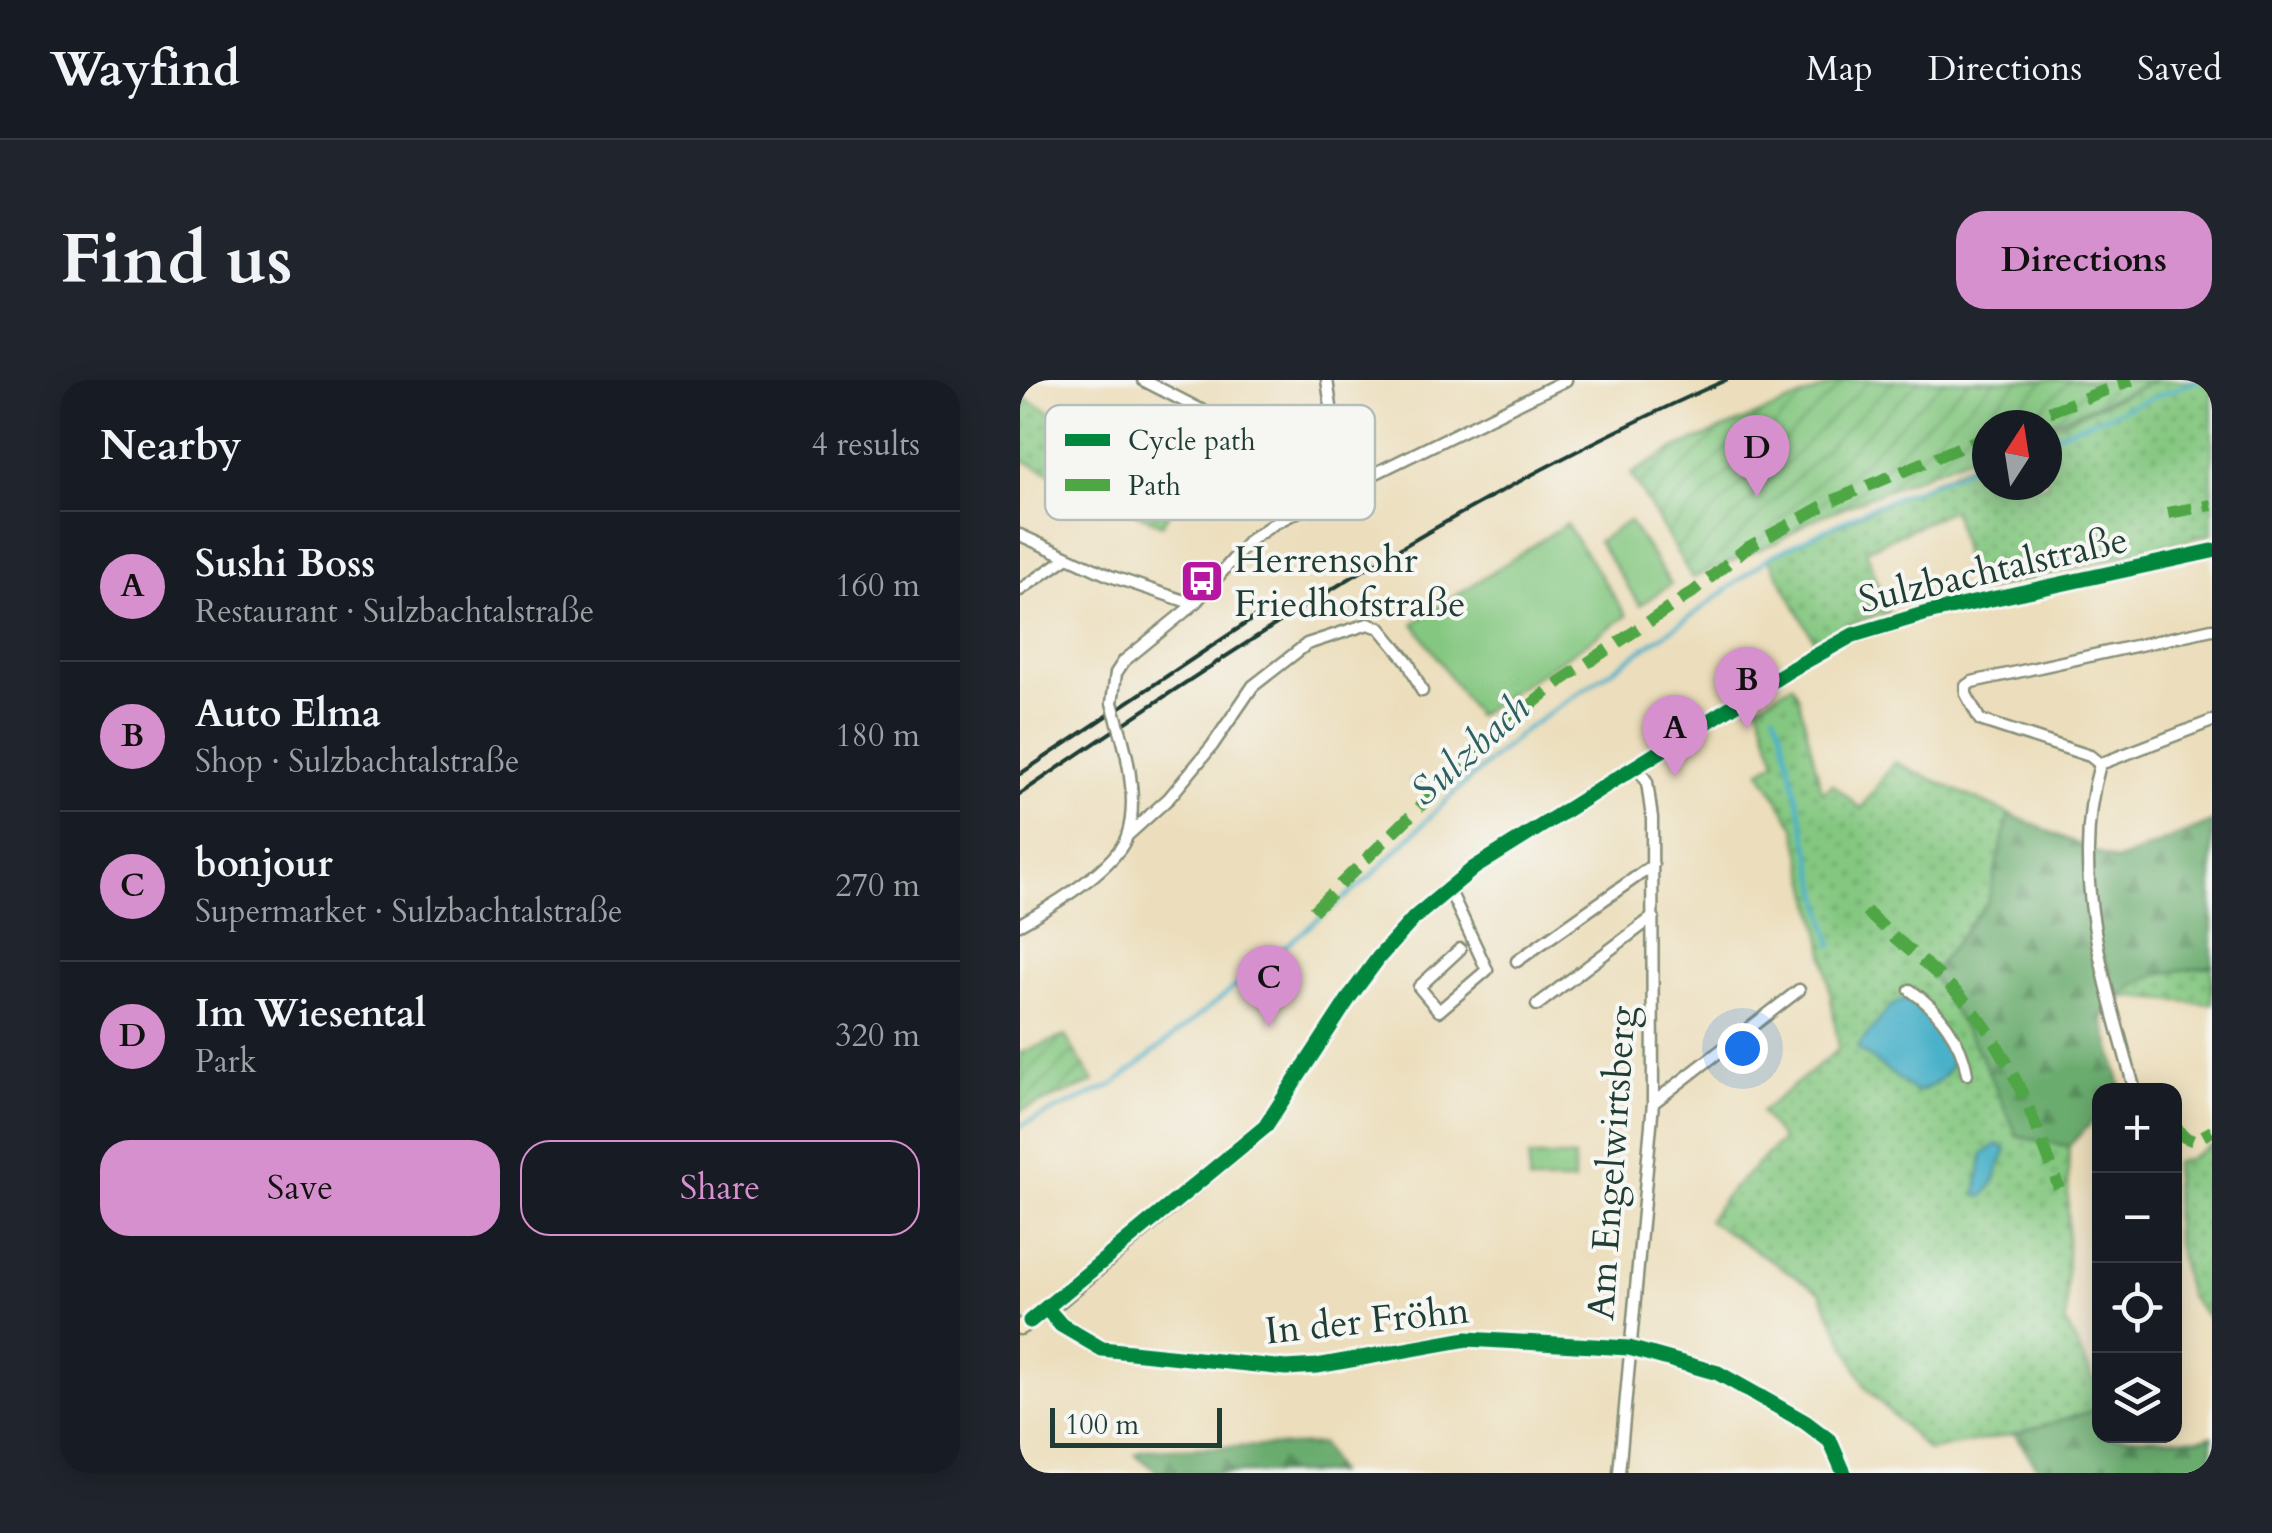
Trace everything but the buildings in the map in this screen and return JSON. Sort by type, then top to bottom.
[{"type":"main road","name":"Sulzbachtalstraße","points":[[1025,1324],[1048,1310],[1266,1127],[1370,968],[1414,917],[1474,868],[1790,670],[1853,635],[1927,613],[2212,551]]},
{"type":"street","points":[[1143,380],[1192,405]]},
{"type":"street","points":[[1327,380],[1331,405]]},
{"type":"street","points":[[1375,473],[1566,380]]},
{"type":"street","points":[[1128,835],[1131,768],[1112,703],[1116,674],[1124,661],[1194,604],[1250,540],[1281,520]]},
{"type":"street","points":[[1020,535],[1110,576],[1194,604]]},
{"type":"street","points":[[1020,590],[1068,556]]},
{"type":"street","points":[[1020,924],[1102,867],[1128,835],[1180,785],[1253,686],[1307,644],[1368,624],[1380,628],[1408,662],[1422,691]]},
{"type":"street","points":[[2100,764],[2090,756],[1980,720],[1966,694],[1966,686],[2212,629]]},
{"type":"street","points":[[2100,764],[2212,721]]},
{"type":"street","points":[[2100,764],[2086,864],[2092,914],[2133,1083]]},
{"type":"street","name":"Am Engelwirtsberg","points":[[1619,1473],[1654,1103],[1651,800],[1647,782],[1638,768]]},
{"type":"street","points":[[1517,961],[1653,865]]},
{"type":"street","points":[[1448,888],[1487,970],[1439,1011],[1419,986],[1460,949]]},
{"type":"street","name":"Am Engelwirtsberg","points":[[1537,1005],[1653,917]]},
{"type":"street","points":[[1654,1103],[1798,990]]},
{"type":"street","points":[[1910,990],[1925,1000],[1949,1029],[1965,1057],[1967,1074]]},
{"type":"street","name":"In der Fröhn","points":[[1048,1310],[1061,1325],[1102,1349],[1286,1368],[1468,1339],[1629,1348],[1718,1374],[1805,1422],[1830,1441],[1844,1473]]},
{"type":"green space","points":[[1844,380],[2158,380],[2062,418],[2062,410],[1972,410],[1972,455],[1812,520],[1777,542],[1692,578],[1631,474],[1676,448]]},
{"type":"green space","points":[[2158,380],[2212,380],[2212,534],[1973,593],[1953,509],[1866,550],[1888,612],[1849,624],[1815,642],[1768,557],[1972,463],[1972,500],[2062,500],[2062,422]]},
{"type":"green space","points":[[1020,396],[1045,408],[1045,471],[1020,459]]},
{"type":"green space","points":[[1629,521],[1671,584],[1640,605],[1598,541]]},
{"type":"green space","points":[[1566,524],[1627,616],[1476,716],[1414,623]]},
{"type":"green space","points":[[1792,684],[1822,792],[1833,784],[1861,809],[1894,762],[2009,814],[1988,901],[1931,974],[1982,1058],[2018,1137],[2069,1146],[2066,1323],[2092,1376],[2092,1411],[2014,1434],[1928,1451],[1866,1388],[1820,1292],[1708,1220],[1727,1194],[1782,1140],[1761,1112],[1839,1049],[1822,941],[1795,827],[1760,771],[1776,761],[1758,705]]},
{"type":"green space","points":[[2009,814],[2116,861],[2212,822],[2212,966],[2150,977],[2128,991],[2103,1018],[2120,1083],[2092,1083],[2092,1122],[2069,1146],[2018,1137],[1982,1058],[1931,974],[1988,901]]},
{"type":"green space","points":[[2212,966],[2212,1004],[2120,996],[2147,975]]},
{"type":"green space","points":[[1065,1036],[1094,1082],[1020,1111],[1020,1053]]},
{"type":"green space","points":[[2212,1144],[2212,1322],[2188,1295],[2182,1266],[2182,1161]]},
{"type":"green space","points":[[1529,1157],[1574,1157],[1574,1182],[1529,1182]]},
{"type":"green space","points":[[2092,1411],[2092,1443],[2182,1443],[2182,1438],[2212,1435],[2212,1473],[2042,1473],[2014,1434]]},
{"type":"green space","points":[[1321,1444],[1337,1473],[1159,1473],[1135,1454],[1143,1450]]},
{"type":"water","points":[[1908,997],[1930,1018],[1955,1054],[1941,1078],[1916,1092],[1857,1048],[1891,1006]]},
{"type":"water","points":[[1998,1144],[2007,1151],[1988,1191],[1982,1197],[1976,1195],[1983,1154]]},
{"type":"waterway","name":"Sulzbach","points":[[2062,432],[2199,380]]},
{"type":"waterway","name":"Sulzbach","points":[[1020,1126],[1113,1085],[1368,879],[1522,732],[1697,612],[1771,556],[1869,508],[1972,467]]},
{"type":"waterway","points":[[1774,712],[1832,946]]},
{"type":"waterway","points":[[1411,780],[1430,781],[1442,775]]},
{"type":"railway","points":[[1020,794],[1190,679],[1363,570],[1540,470],[1726,380]]},
{"type":"railway","points":[[1020,774],[1257,616]]},
{"type":"marked path","points":[[2054,410],[2132,380]]},
{"type":"marked path","points":[[1313,911],[1487,741],[1559,682],[1693,592],[1745,549],[1832,501],[1972,442]]},
{"type":"marked path","points":[[2168,513],[2212,505]]},
{"type":"marked path","points":[[1866,911],[1952,988],[1980,1019],[2020,1089],[2059,1188]]},
{"type":"marked path","points":[[2182,1135],[2194,1141],[2212,1131]]},
{"type":"cycle path","points":[[1030,1321],[1265,1127],[1379,957],[1415,917],[1474,868],[1790,670],[1853,635],[1927,613],[2212,551]]},
{"type":"cycle path","points":[[1048,1310],[1061,1325],[1102,1349],[1286,1368],[1467,1339],[1629,1348],[1718,1373],[1805,1422],[1830,1441],[1844,1473]]},
{"type":"place","name":"Im Wiesental","points":[[1757,497]]},
{"type":"place","name":"Herrensohr Friedhofstraße","points":[[1202,581]]},
{"type":"place","name":"Auto Elma","points":[[1747,729]]},
{"type":"place","name":"Sushi Boss","points":[[1675,777]]},
{"type":"place","name":"bonjour","points":[[1269,1027]]}]
